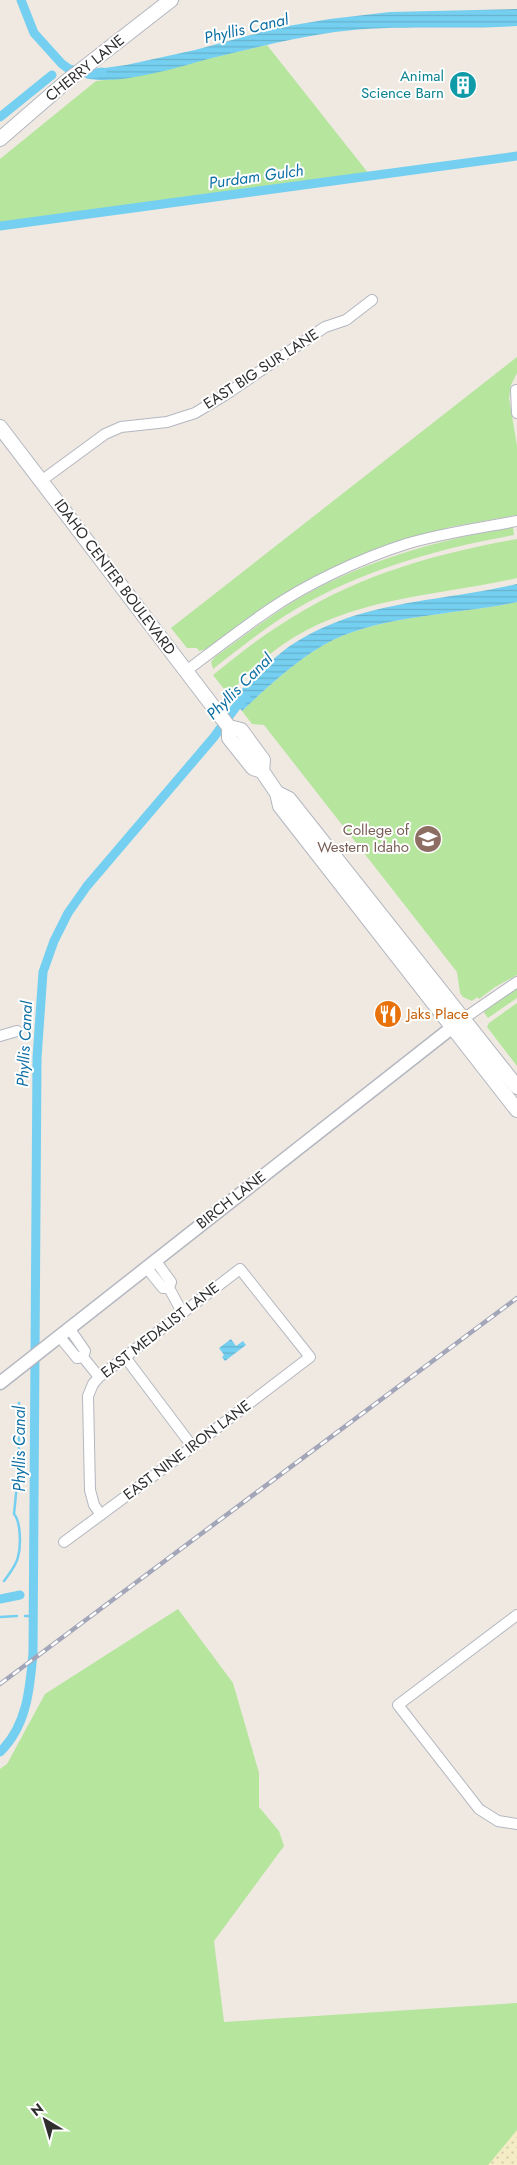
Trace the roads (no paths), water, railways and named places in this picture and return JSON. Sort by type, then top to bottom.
[{"type":"main road","name":"CHERRY LANE","points":[[0,139],[79,72],[170,0]]},
{"type":"main road","name":"IDAHO CENTER BOULEVARD","points":[[0,427],[229,727],[229,738],[253,768],[262,771],[278,793],[289,799],[517,1087]]},
{"type":"main road","name":"IDAHO CENTER BOULEVARD","points":[[278,793],[280,806],[517,1110]]},
{"type":"street","name":"EAST BIG SUR LANE","points":[[42,481],[105,434],[121,426],[168,422],[195,413],[225,395],[325,327],[346,320],[372,300]]},
{"type":"street","points":[[516,390],[517,413]]},
{"type":"street","points":[[186,671],[270,608],[363,560],[405,544],[448,533],[517,521]]},
{"type":"street","points":[[463,1019],[517,982]]},
{"type":"street","name":"BIRCH LANE","points":[[0,1383],[463,1019]]},
{"type":"street","points":[[0,1036],[17,1031]]},
{"type":"street","points":[[150,1264],[171,1282],[169,1288],[182,1312]]},
{"type":"street","name":"EAST MEDALIST LANE","points":[[101,1515],[94,1506],[90,1490],[88,1396],[99,1377],[182,1312],[240,1269],[310,1357]]},
{"type":"street","points":[[59,1336],[85,1352],[83,1357],[99,1377]]},
{"type":"street","points":[[125,1357],[192,1446]]},
{"type":"street","name":"EAST NINE IRON LANE","points":[[64,1542],[310,1357]]},
{"type":"street","points":[[517,1615],[398,1705],[478,1809],[498,1821],[517,1824]]},
{"type":"water","points":[[517,9],[517,26],[381,28],[335,32],[271,44],[130,78],[98,80],[85,78],[97,69],[126,65],[195,50],[276,28],[330,19],[390,12]]},
{"type":"water","points":[[517,584],[517,602],[400,620],[355,631],[335,639],[297,663],[242,711],[232,699],[282,652],[309,635],[337,622],[395,606]]},
{"type":"water","points":[[231,1339],[236,1346],[243,1341],[246,1345],[225,1361],[222,1357],[224,1355],[219,1348]]},
{"type":"waterway","name":"Phyllis Canal","points":[[21,0],[34,33],[62,64],[69,69],[91,74],[102,72]]},
{"type":"waterway","points":[[0,117],[52,75]]},
{"type":"waterway","name":"Purdam Gulch","points":[[0,226],[517,156]]},
{"type":"waterway","name":"Phyllis Canal","points":[[0,1752],[9,1742],[22,1718],[26,1706],[33,1653],[37,1058],[43,972],[54,941],[68,913],[87,886],[214,737],[238,704],[246,697]]},
{"type":"waterway","points":[[4,1581],[16,1564],[20,1547],[19,1528],[14,1514],[19,1464],[19,1403]]},
{"type":"waterway","points":[[0,1599],[20,1595]]},
{"type":"waterway","points":[[0,1617],[17,1616]]},
{"type":"waterway","name":"Phyllis Canal","points":[[25,1616],[34,1616]]},
{"type":"railway","points":[[0,1684],[517,1298]]},
{"type":"place","name":"Animal Science Barn","points":[[463,85]]},
{"type":"place","name":"College of Western Idaho","points":[[428,839]]},
{"type":"place","name":"Jaks Place","points":[[388,1014]]}]
